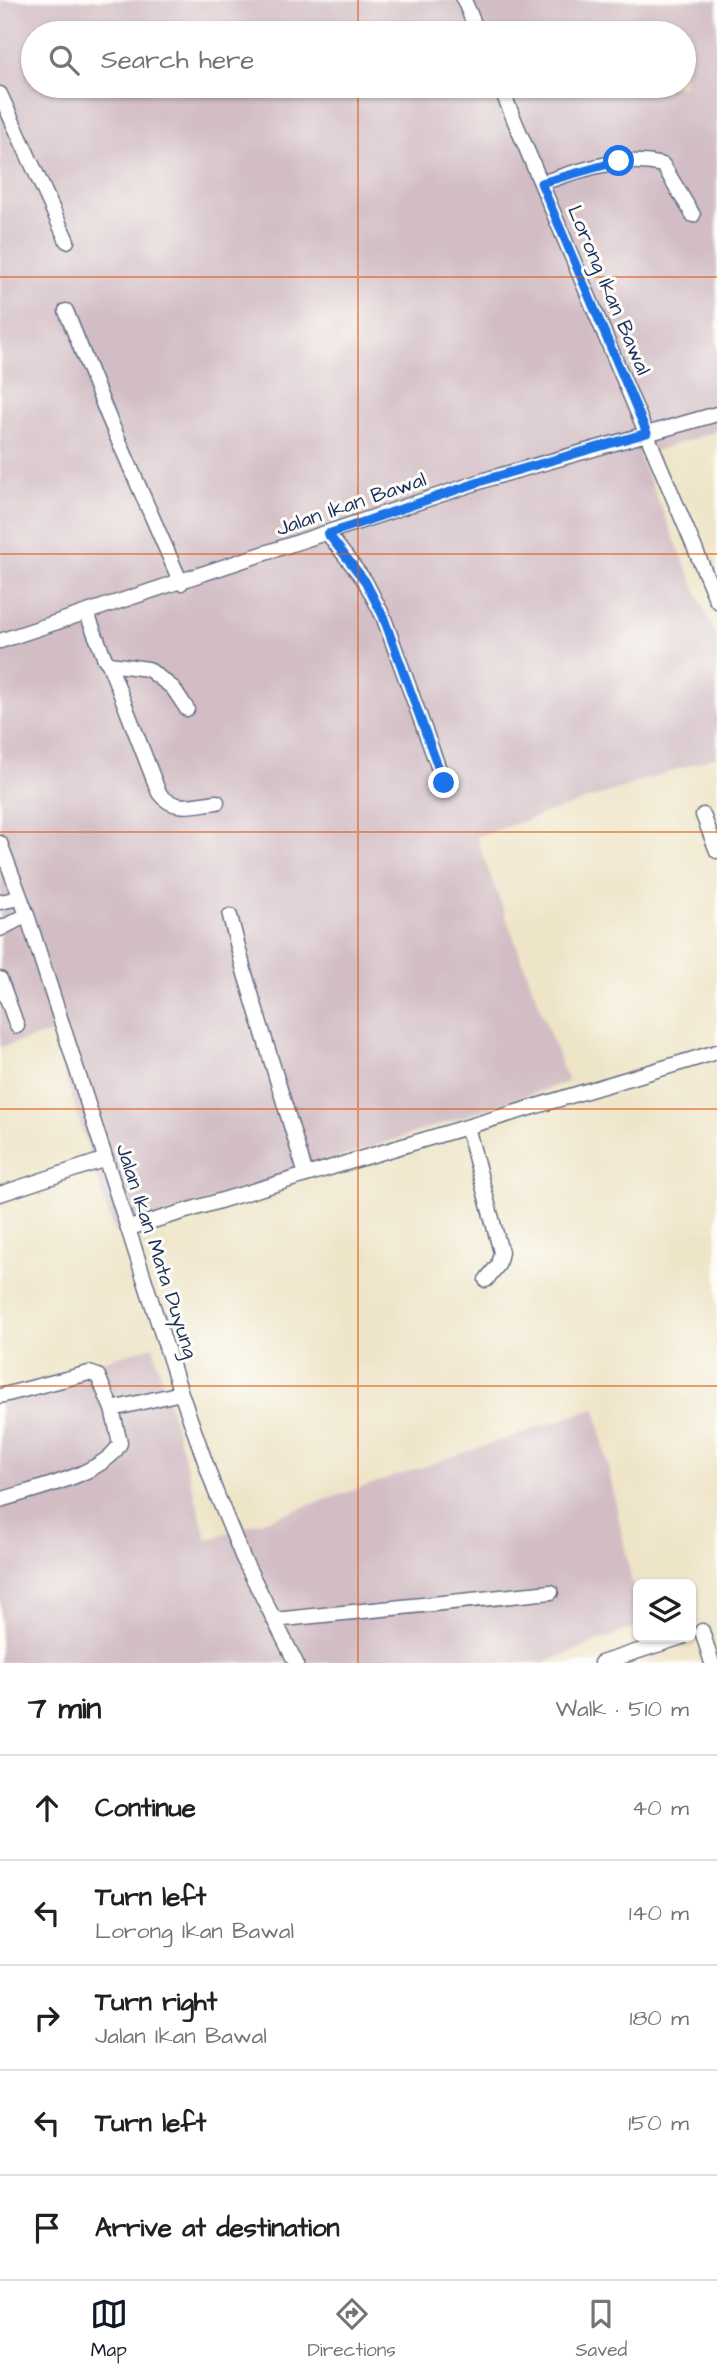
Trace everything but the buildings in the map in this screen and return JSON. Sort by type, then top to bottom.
[{"type":"street","points":[[464,0],[473,21]]},
{"type":"street","points":[[0,94],[67,241]]},
{"type":"street","name":"Lorong Ikan Bawal","points":[[505,98],[717,601]]},
{"type":"street","points":[[541,183],[619,161],[650,162],[663,165],[693,215]]},
{"type":"street","points":[[66,311],[108,416],[181,583]]},
{"type":"street","name":"Jalan Ikan Bawal","points":[[0,641],[491,478],[717,414]]},
{"type":"street","points":[[328,534],[365,581],[383,616],[444,783]]},
{"type":"street","points":[[87,614],[165,802],[175,807],[217,802]]},
{"type":"street","points":[[109,664],[148,669],[173,688],[187,709]]},
{"type":"street","points":[[703,815],[717,851]]},
{"type":"street","name":"Jalan Ikan Mata Duyung","points":[[0,843],[27,915],[181,1393],[226,1519],[296,1663]]},
{"type":"street","points":[[0,901],[19,898]]},
{"type":"street","points":[[0,929],[27,915]]},
{"type":"street","points":[[230,916],[306,1175]]},
{"type":"street","points":[[0,979],[17,1026]]},
{"type":"street","points":[[129,1228],[717,1052]]},
{"type":"street","points":[[467,1127],[501,1252],[498,1265],[486,1280]]},
{"type":"street","points":[[0,1194],[106,1158]]},
{"type":"street","points":[[0,1396],[89,1373],[98,1377],[112,1409],[120,1443],[112,1455],[86,1472],[0,1500]]},
{"type":"street","points":[[112,1409],[181,1393]]},
{"type":"street","points":[[274,1620],[551,1592]]},
{"type":"street","points":[[712,1663],[697,1632],[717,1625]]},
{"type":"street","points":[[601,1663],[666,1642]]},
{"type":"shaded area","points":[[0,0],[717,0],[717,431],[639,456],[717,639],[717,756],[476,837],[568,1082],[114,1232],[52,1033],[0,1047]]},
{"type":"shaded area","points":[[153,1346],[207,1540],[596,1408],[633,1588],[633,1628],[543,1663],[0,1663],[0,1391]]},
{"type":"route","points":[[444,783],[383,616],[365,581],[328,534],[491,478],[647,433],[541,183],[619,161]]}]
